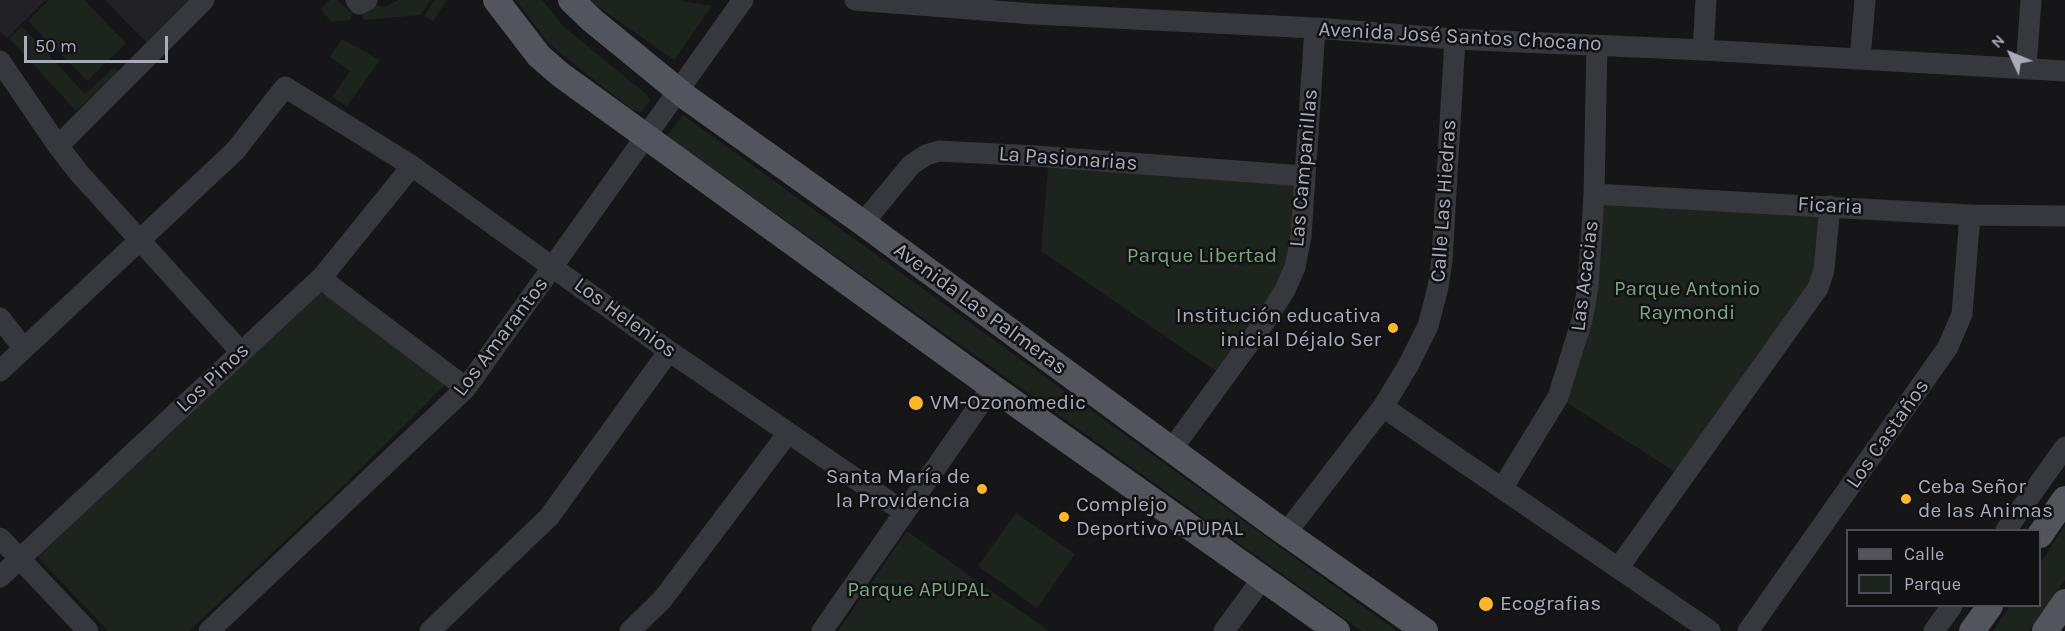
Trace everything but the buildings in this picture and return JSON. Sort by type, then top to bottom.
[{"type":"main road","points":[[496,0],[539,56],[561,75],[992,387],[1338,631]]},
{"type":"main road","name":"Avenida Las Palmeras","points":[[571,0],[592,21],[678,91],[863,223],[1286,534],[1425,631]]},
{"type":"main road","points":[[2041,534],[2065,499]]},
{"type":"main road","points":[[2045,631],[2065,602]]},
{"type":"main road","points":[[1972,631],[1989,607]]},
{"type":"street","points":[[58,147],[204,0]]},
{"type":"street","points":[[356,0],[359,4],[367,0]]},
{"type":"street","name":"Los Amarantos","points":[[209,631],[466,388],[743,0]]},
{"type":"street","name":"Avenida José Santos Chocano","points":[[855,0],[1034,7],[1455,39],[1703,50],[2065,71]]},
{"type":"street","points":[[1703,50],[1706,0]]},
{"type":"street","points":[[1860,59],[1865,0]]},
{"type":"street","points":[[2026,68],[2031,0]]},
{"type":"street","name":"Las Campanillas","points":[[1172,449],[1266,320],[1285,290],[1299,252],[1315,28]]},
{"type":"street","name":"Calle Las Hiedras","points":[[1286,534],[1383,406],[1419,346],[1428,326],[1442,260],[1455,39]]},
{"type":"street","name":"Las Acacias","points":[[1503,487],[1558,397],[1575,347],[1588,287],[1594,194],[1597,45]]},
{"type":"street","points":[[0,60],[58,147],[140,242],[241,352]]},
{"type":"street","name":"Los Helenios","points":[[140,242],[235,151],[285,87],[412,166],[554,266],[669,351],[904,512]]},
{"type":"street","name":"La Pasionarias","points":[[863,223],[912,165],[926,155],[939,151],[1304,176]]},
{"type":"street","name":"Los Pinos","points":[[0,577],[322,277],[412,166]]},
{"type":"street","name":"Ficaria","points":[[1594,194],[1970,215],[2065,216]]},
{"type":"street","points":[[1619,567],[1818,288],[1824,270],[1830,206]]},
{"type":"street","name":"Los Castaños","points":[[1748,631],[1948,347],[1962,314],[1970,215]]},
{"type":"street","points":[[0,371],[140,242]]},
{"type":"street","points":[[322,277],[332,287],[466,388]]},
{"type":"street","points":[[0,318],[24,349]]},
{"type":"street","points":[[430,631],[549,517],[669,351]]},
{"type":"street","points":[[822,631],[992,387]]},
{"type":"street","points":[[1383,406],[1710,631]]},
{"type":"street","points":[[630,631],[662,600],[788,433]]},
{"type":"street","points":[[2007,529],[2065,447]]},
{"type":"street","points":[[0,538],[88,631]]},
{"type":"street","points":[[1224,631],[1262,579]]},
{"type":"street","points":[[1934,631],[1951,607]]},
{"type":"shaded area","points":[[0,0],[46,0],[7,38],[0,31]]},
{"type":"shaded area","points":[[105,0],[189,0],[190,1],[148,44]]},
{"type":"green space","points":[[49,0],[84,0],[126,43],[87,81],[28,21]]},
{"type":"green space","points":[[330,0],[337,0],[352,13],[350,20],[331,22],[321,9]]},
{"type":"green space","points":[[399,0],[430,0],[421,15],[363,20],[362,10],[374,5],[385,7]]},
{"type":"green space","points":[[435,0],[447,0],[433,21],[424,16]]},
{"type":"green space","points":[[516,0],[542,0],[564,27],[646,94],[650,101],[641,112],[632,110],[549,44]]},
{"type":"green space","points":[[589,0],[678,0],[712,6],[674,60]]},
{"type":"green space","points":[[22,26],[85,94],[114,67],[119,72],[76,111],[9,38]]},
{"type":"green space","points":[[342,39],[380,60],[347,106],[332,97],[350,71],[330,57]]},
{"type":"green space","points":[[683,115],[1397,631],[1362,631],[667,136]]},
{"type":"green space","name":"Parque Libertad","points":[[1049,157],[1304,176],[1298,252],[1225,377],[1041,251]]},
{"type":"green space","name":"Parque Antonio Raymondi","points":[[1594,194],[1830,206],[1824,270],[1683,477],[1558,397]]},
{"type":"green space","points":[[323,284],[451,379],[341,488],[189,631],[108,631],[33,552]]},
{"type":"green space","points":[[1016,513],[1075,554],[1037,608],[978,566]]},
{"type":"green space","points":[[2065,526],[2065,580],[2029,631],[1993,631],[2009,607],[2041,607],[2041,562]]},
{"type":"green space","name":"Parque APUPAL","points":[[907,531],[967,574],[1049,631],[838,631]]},
{"type":"place","name":"Institución educativa inicial Déjalo Ser","points":[[1393,328]]},
{"type":"place","name":"VM-Ozonomedic","points":[[916,403]]},
{"type":"place","name":"Santa María de la Providencia","points":[[982,489]]},
{"type":"place","name":"Ceba Señor de las Animas","points":[[1906,499]]},
{"type":"place","name":"Complejo Deportivo APUPAL","points":[[1064,517]]},
{"type":"place","name":"Ecografias","points":[[1486,604]]}]
